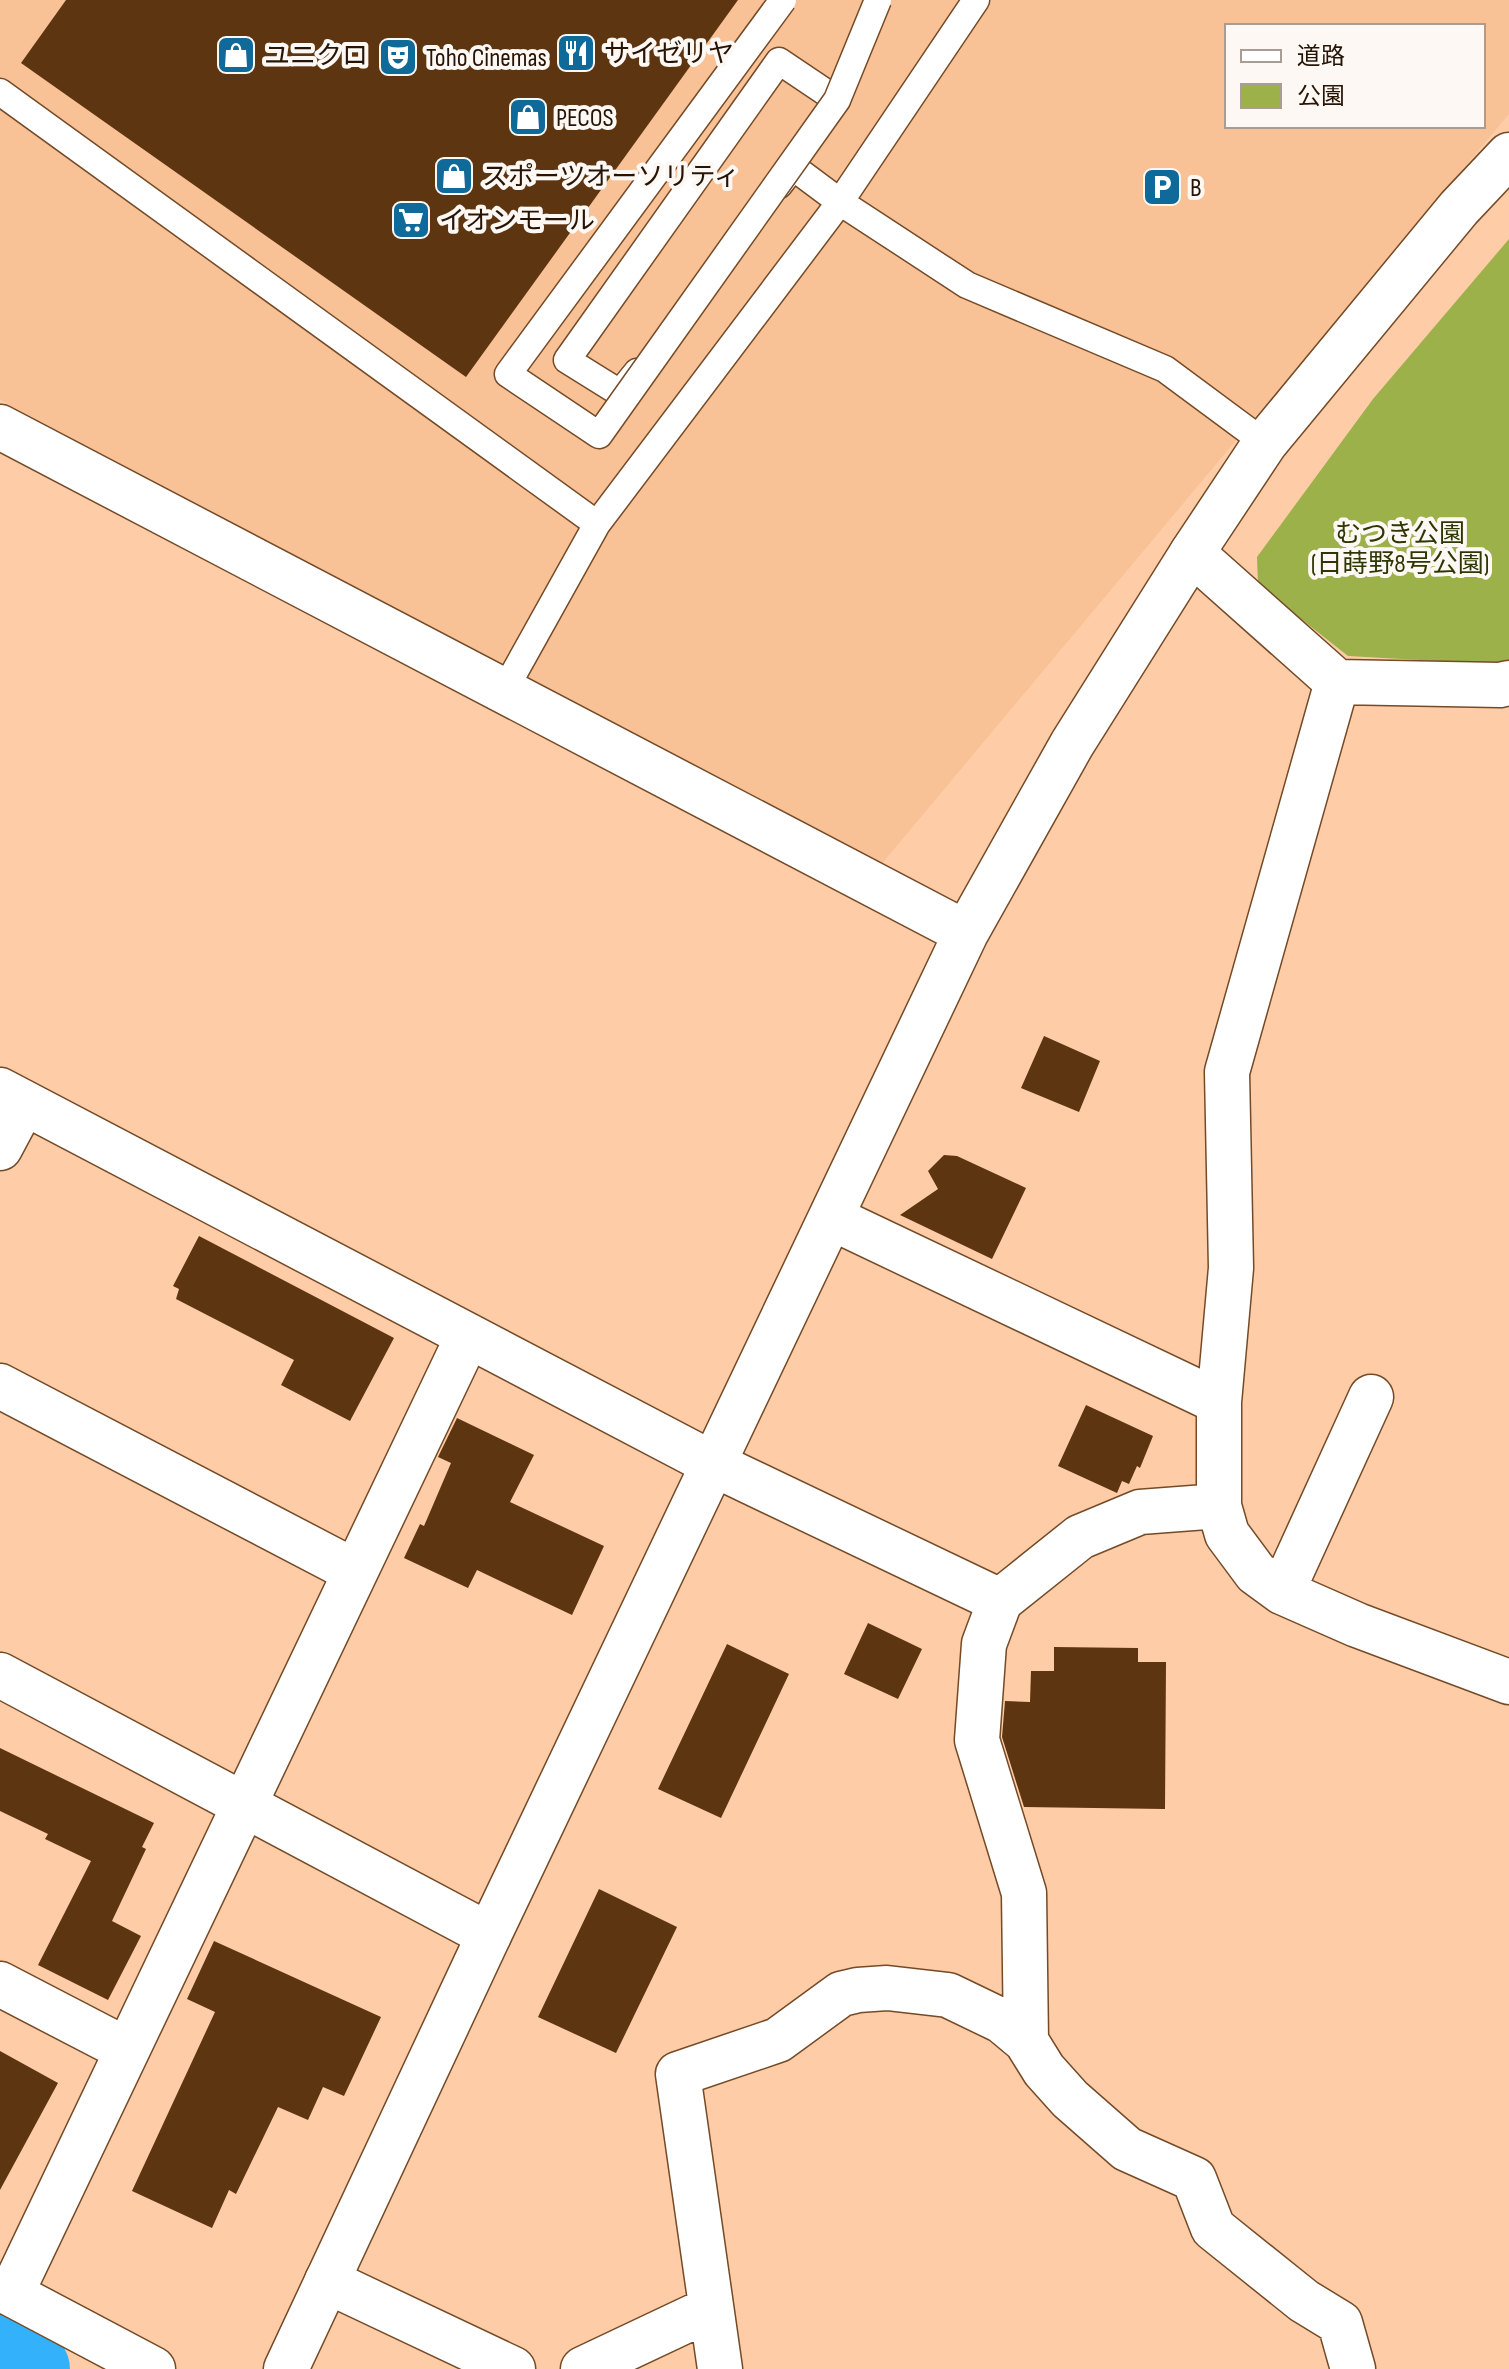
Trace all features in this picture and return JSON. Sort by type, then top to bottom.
[{"type":"street","points":[[286,2369],[966,933],[1072,744],[1265,443],[1459,208],[1509,155]]},
{"type":"street","points":[[0,427],[966,933]]},
{"type":"street","points":[[1192,553],[1337,682],[1509,683]]},
{"type":"street","points":[[1337,682],[1227,1072],[1231,1268],[1219,1402],[1219,1506],[1227,1534],[1256,1573],[1282,1592],[1357,1625],[1509,1682]]},
{"type":"street","points":[[0,1148],[12,1097],[713,1464],[1000,1601]]},
{"type":"street","points":[[832,1218],[1219,1402]]},
{"type":"street","points":[[153,2369],[5,2291],[127,2050],[468,1336]]},
{"type":"street","points":[[0,1386],[354,1571]]},
{"type":"street","points":[[1282,1592],[1371,1397]]},
{"type":"street","points":[[1026,2041],[1024,1893],[977,1740],[984,1644],[1000,1601],[1080,1537],[1140,1512],[1219,1506]]},
{"type":"street","points":[[0,1675],[489,1935]]},
{"type":"street","points":[[0,1984],[127,2050]]},
{"type":"street","points":[[720,2369],[678,2074],[778,2040],[841,1994],[887,1988],[948,1995],[1002,2021],[1026,2041],[1044,2070],[1070,2099],[1127,2149],[1194,2179],[1213,2228],[1304,2301],[1340,2323],[1353,2369]]},
{"type":"street","points":[[327,2281],[513,2369]]},
{"type":"street","points":[[583,2369],[710,2309]]},
{"type":"lane","points":[[783,0],[508,374],[599,435],[837,100],[878,0]]},
{"type":"lane","points":[[504,691],[597,524],[840,202],[976,0]]},
{"type":"lane","points":[[837,100],[779,61],[567,360],[620,393],[793,167],[840,202],[967,285],[1165,369],[1265,443]]},
{"type":"lane","points":[[0,92],[597,524]]},
{"type":"shaded area","points":[[0,0],[1509,0],[1509,114],[880,866],[0,400]]},
{"type":"green space","name":"むつき公園 (日蒔野8号公園)","points":[[1509,239],[1509,665],[1348,656],[1258,585],[1257,557],[1373,399]]},
{"type":"building","name":"イオンモール","points":[[66,0],[738,0],[466,377],[21,63]]},
{"type":"building","points":[[1044,1036],[1100,1061],[1079,1112],[1021,1088]]},
{"type":"building","points":[[944,1155],[957,1156],[1026,1188],[992,1259],[900,1215],[938,1189],[928,1171]]},
{"type":"building","points":[[199,1236],[394,1338],[350,1421],[281,1385],[294,1360],[176,1299],[179,1289],[173,1286]]},
{"type":"building","points":[[1086,1405],[1153,1436],[1140,1468],[1137,1466],[1129,1484],[1122,1481],[1117,1493],[1058,1466]]},
{"type":"building","points":[[457,1418],[534,1455],[510,1502],[604,1546],[572,1615],[477,1570],[468,1588],[404,1558],[420,1524],[424,1526],[451,1463],[438,1457]]},
{"type":"building","points":[[868,1623],[922,1649],[898,1699],[844,1674]]},
{"type":"building","points":[[727,1644],[789,1674],[721,1818],[658,1789]]},
{"type":"building","points":[[1054,1647],[1138,1648],[1138,1662],[1166,1662],[1165,1809],[1024,1807],[1002,1737],[1005,1701],[1030,1702],[1031,1671],[1054,1671]]},
{"type":"building","points":[[0,1748],[154,1823],[142,1847],[146,1849],[112,1921],[141,1936],[108,2000],[38,1965],[91,1861],[45,1839],[48,1834],[0,1811]]},
{"type":"building","points":[[599,1889],[677,1927],[616,2053],[538,2017]]},
{"type":"building","points":[[214,1941],[381,2017],[344,2096],[323,2087],[308,2120],[278,2107],[236,2194],[229,2190],[212,2228],[132,2191],[215,2012],[187,1999]]},
{"type":"building","points":[[0,2051],[58,2083],[0,2190]]},
{"type":"waterway","points":[[0,2355],[29,2369]]},
{"type":"place","name":"サイゼリヤ","points":[[576,53]]},
{"type":"place","name":"ユニクロ","points":[[236,55]]},
{"type":"place","name":"Toho Cinemas","points":[[398,57]]},
{"type":"place","name":"PECOS","points":[[528,117]]},
{"type":"place","name":"スポーツオーソリティ","points":[[454,176]]},
{"type":"place","name":"B","points":[[1162,187]]},
{"type":"place","name":"イオンモール","points":[[411,220]]}]
